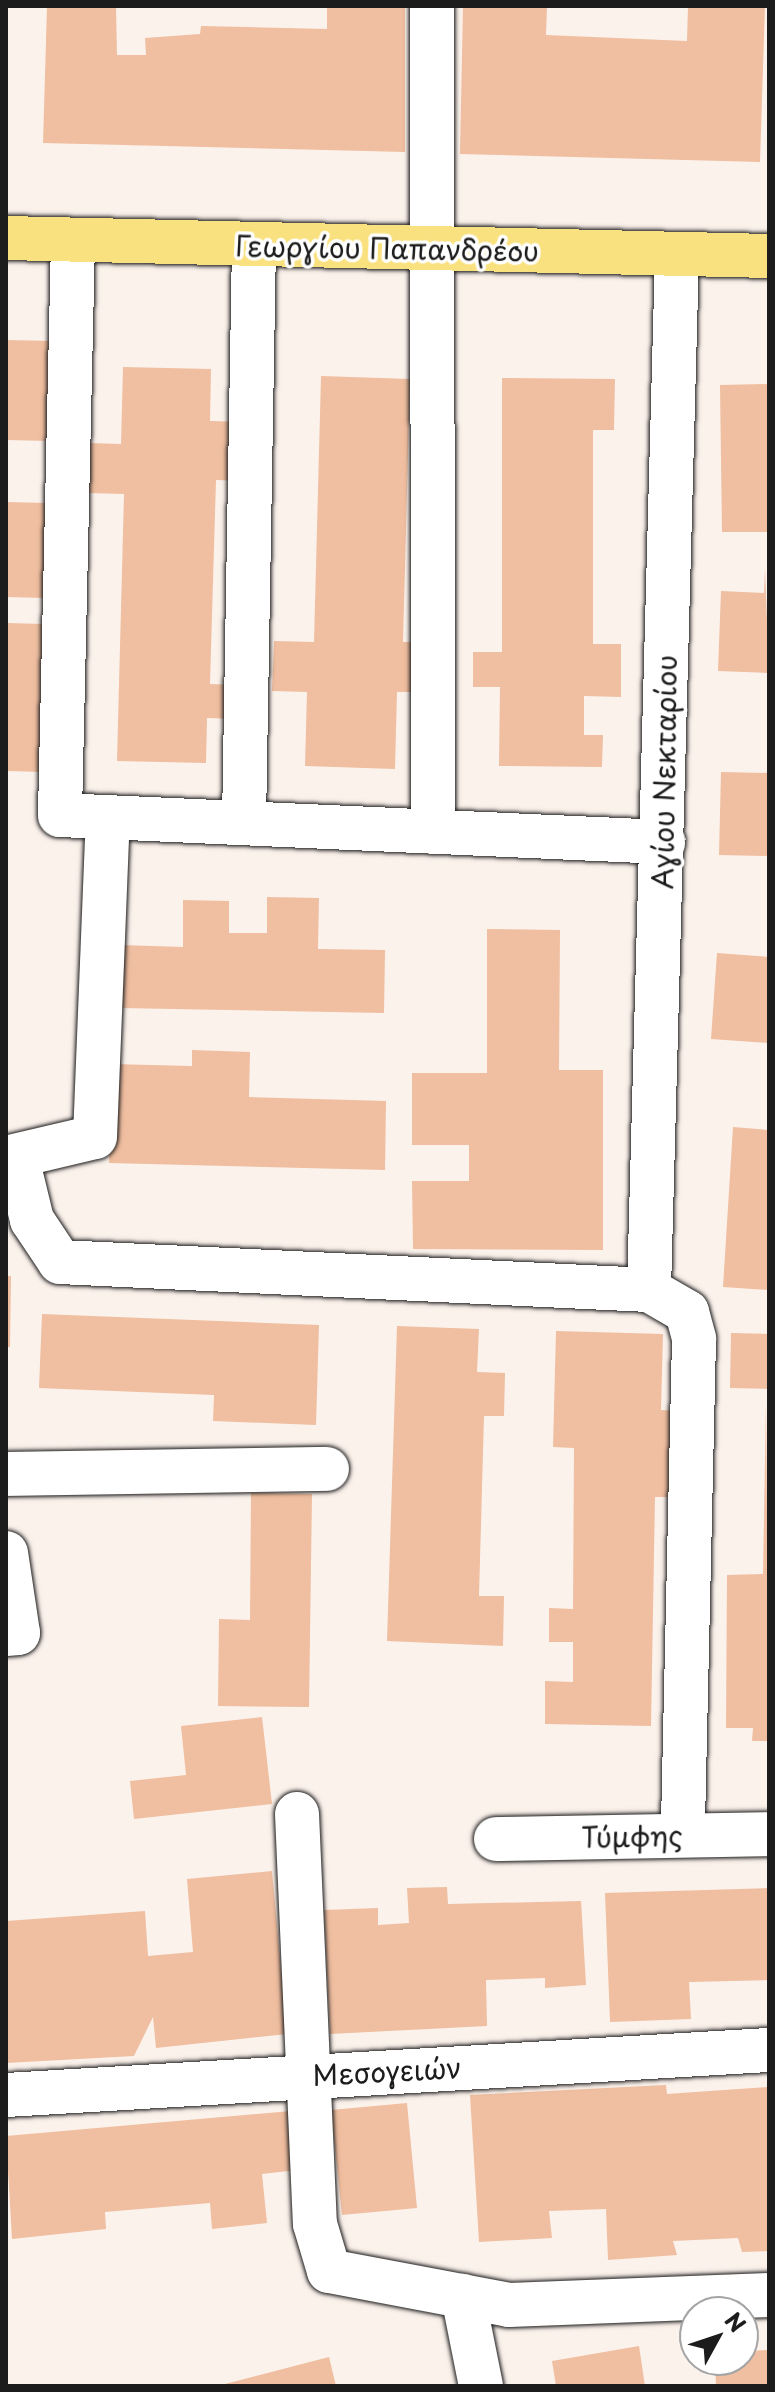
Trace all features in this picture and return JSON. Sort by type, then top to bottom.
[{"type":"main road","name":"Γεωργίου Παπανδρέου","points":[[6,238],[769,256]]},
{"type":"street","points":[[432,6],[433,832]]},
{"type":"street","points":[[73,241],[60,815],[663,842]]},
{"type":"street","points":[[244,823],[254,245]]},
{"type":"street","name":"Αγίου Νεκταρίου","points":[[649,1290],[677,254]]},
{"type":"street","points":[[108,817],[95,1137],[11,1158],[32,1220],[60,1262],[649,1290],[687,1312],[694,1339],[683,1835]]},
{"type":"street","points":[[6,1474],[327,1469]]},
{"type":"street","points":[[6,1553],[18,1633],[6,1634]]},
{"type":"street","points":[[297,1814],[315,2224],[321,2258],[334,2274],[509,2305],[769,2295]]},
{"type":"street","name":"Τύμφης","points":[[496,1839],[769,1834]]},
{"type":"street","name":"Μεσογειών","points":[[6,2095],[769,2050]]},
{"type":"street","points":[[463,2296],[481,2386]]},
{"type":"building","points":[[47,6],[116,6],[117,55],[146,55],[145,38],[200,34],[201,26],[327,29],[327,6],[405,6],[405,152],[43,143]]},
{"type":"building","points":[[463,6],[547,6],[546,35],[687,41],[688,6],[765,6],[760,162],[460,154]]},
{"type":"building","points":[[6,340],[54,341],[51,441],[6,440]]},
{"type":"building","points":[[123,367],[211,369],[210,421],[243,422],[242,481],[216,480],[210,684],[238,685],[237,719],[207,718],[206,763],[117,761],[124,494],[88,493],[89,443],[121,444]]},
{"type":"building","points":[[321,376],[410,379],[403,642],[425,642],[424,692],[397,692],[395,769],[305,766],[307,692],[272,691],[274,641],[314,642]]},
{"type":"building","points":[[502,378],[615,379],[614,430],[593,430],[593,644],[621,644],[621,697],[584,696],[584,735],[603,735],[602,767],[499,766],[500,687],[473,687],[473,652],[502,652]]},
{"type":"building","points":[[768,384],[769,532],[722,532],[720,385]]},
{"type":"building","points":[[6,502],[48,503],[46,598],[6,597]]},
{"type":"building","points":[[765,568],[769,673],[718,671],[721,591],[764,593]]},
{"type":"building","points":[[6,623],[45,624],[44,772],[6,771]]},
{"type":"building","points":[[721,772],[769,773],[769,856],[719,855]]},
{"type":"building","points":[[267,897],[319,898],[318,949],[385,950],[384,1013],[120,1008],[120,945],[183,947],[183,900],[229,901],[229,933],[267,933]]},
{"type":"building","points":[[487,929],[560,930],[559,1070],[603,1070],[603,1250],[413,1249],[412,1181],[469,1181],[469,1145],[412,1145],[412,1073],[487,1073]]},
{"type":"building","points":[[717,953],[769,957],[769,1043],[711,1039]]},
{"type":"building","points":[[192,1050],[250,1052],[249,1097],[386,1101],[385,1170],[109,1163],[111,1064],[192,1066]]},
{"type":"building","points":[[733,1127],[769,1130],[769,1290],[723,1287]]},
{"type":"building","points":[[6,1276],[11,1276],[10,1347],[6,1347]]},
{"type":"building","points":[[42,1314],[319,1325],[316,1425],[213,1421],[214,1395],[39,1388]]},
{"type":"building","points":[[397,1326],[479,1329],[477,1372],[505,1373],[504,1416],[484,1416],[479,1596],[504,1596],[503,1646],[387,1641]]},
{"type":"building","points":[[556,1331],[663,1334],[661,1410],[680,1411],[677,1497],[655,1497],[651,1726],[545,1724],[545,1681],[573,1682],[573,1642],[549,1642],[549,1608],[573,1609],[574,1448],[553,1447]]},
{"type":"building","points":[[731,1333],[769,1334],[769,1389],[730,1388]]},
{"type":"building","points":[[766,1401],[769,1741],[752,1741],[753,1728],[726,1728],[727,1575],[763,1574]]},
{"type":"building","points":[[251,1493],[312,1494],[309,1707],[218,1706],[219,1619],[250,1620]]},
{"type":"building","points":[[262,1717],[272,1804],[134,1819],[130,1781],[186,1775],[181,1726]]},
{"type":"building","points":[[272,1871],[287,2034],[156,2048],[153,2017],[134,2056],[6,2063],[6,1921],[145,1911],[148,1956],[193,1952],[187,1879]]},
{"type":"building","points":[[447,1887],[448,1904],[581,1901],[586,1985],[545,1988],[545,1978],[486,1980],[487,2026],[330,2034],[324,1910],[378,1908],[378,1925],[409,1923],[407,1888]]},
{"type":"building","points":[[769,1888],[769,1980],[689,1982],[691,2019],[610,2022],[605,1893]]},
{"type":"building","points":[[666,2085],[667,2094],[769,2087],[769,2251],[742,2252],[738,2238],[673,2241],[677,2255],[608,2260],[606,2209],[549,2211],[552,2238],[479,2242],[470,2095]]},
{"type":"building","points":[[407,2103],[417,2208],[342,2215],[331,2110]]},
{"type":"building","points":[[291,2111],[297,2170],[262,2174],[267,2223],[212,2229],[210,2203],[105,2212],[106,2229],[12,2239],[6,2136]]},
{"type":"building","points":[[639,2346],[645,2386],[556,2386],[552,2361]]},
{"type":"building","points":[[759,2350],[769,2350],[769,2386],[716,2386],[716,2376],[759,2376]]},
{"type":"building","points":[[329,2357],[336,2386],[221,2386],[221,2385]]}]
